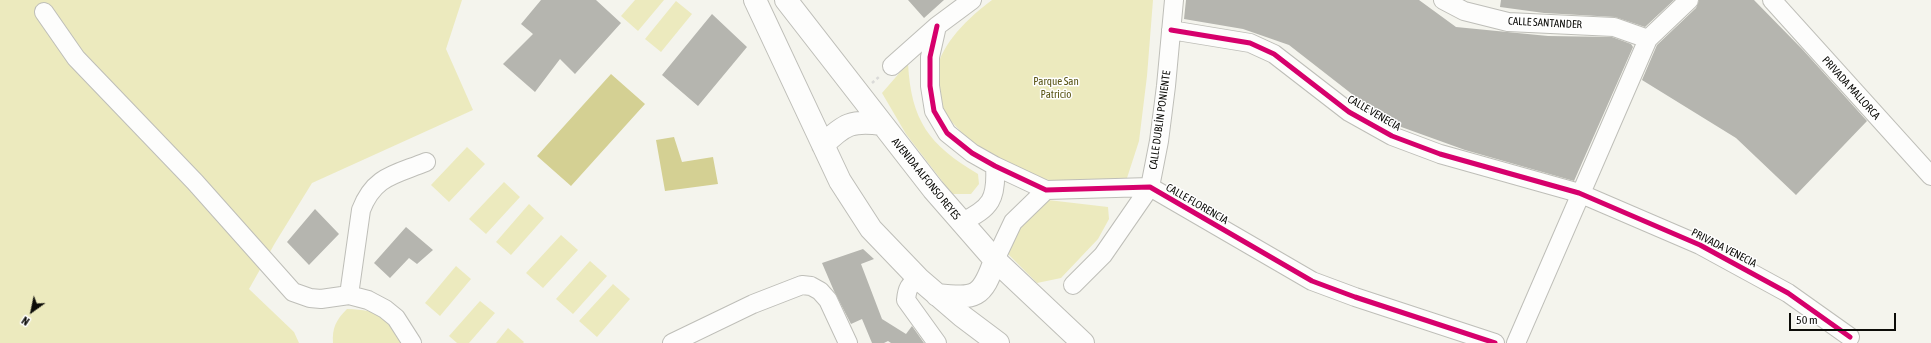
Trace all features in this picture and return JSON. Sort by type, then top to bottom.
[{"type":"main road","points":[[755,0],[840,181],[871,229],[919,279],[994,341]]},
{"type":"main road","name":"AVENIDA ALFONSO REYES","points":[[786,0],[933,189],[995,260],[1083,343]]},
{"type":"main road","points":[[824,145],[838,131],[848,124],[864,122],[882,124]]},
{"type":"main road","points":[[937,295],[964,298],[974,294],[989,278],[995,260]]},
{"type":"street","points":[[892,66],[937,26],[972,0]]},
{"type":"street","name":"CALLE DUBLÍN PONIENTE","points":[[1073,285],[1112,243],[1150,187],[1159,141],[1174,0]]},
{"type":"street","name":"CALLE SANTANDER","points":[[1443,0],[1464,11],[1508,22],[1614,27],[1648,39]]},
{"type":"street","points":[[1516,343],[1579,193],[1648,39],[1689,0]]},
{"type":"street","name":"PRIVADA MALLORCA","points":[[1772,0],[1931,176]]},
{"type":"street","points":[[44,12],[76,58],[196,182],[293,292],[310,298],[321,299],[349,295],[368,300],[386,309],[396,318],[412,343]]},
{"type":"street","name":"CALLE FLORENCIA","points":[[937,26],[930,65],[930,86],[934,111],[947,133],[972,153],[995,166],[1046,190],[1150,187],[1312,281],[1355,297],[1495,343]]},
{"type":"street","name":"CALLE VENECIA","points":[[1171,30],[1250,43],[1274,54],[1349,112],[1392,136],[1440,154],[1579,193]]},
{"type":"street","points":[[349,295],[361,210],[366,198],[373,186],[383,180],[426,162]]},
{"type":"street","points":[[962,222],[987,208],[994,194],[996,182],[995,166]]},
{"type":"street","points":[[995,260],[1013,222],[1046,190]]},
{"type":"street","name":"PRIVADA VENECIA","points":[[1579,193],[1714,253],[1788,293],[1850,337]]},
{"type":"street","points":[[987,208],[1013,222]]},
{"type":"street","points":[[919,279],[913,282],[908,288],[906,300],[937,343]]},
{"type":"street","points":[[672,343],[753,304],[802,285],[812,286],[820,291],[828,300],[848,343]]},
{"type":"green space","points":[[0,0],[462,0],[446,49],[473,110],[312,183],[249,289],[294,332],[299,343],[0,343]]},
{"type":"green space","points":[[635,0],[664,0],[638,31],[621,16]]},
{"type":"green space","name":"Parque San Patricio","points":[[992,0],[1153,0],[1147,76],[1139,141],[1127,178],[1074,181],[1042,179],[1035,177],[1013,167],[985,150],[961,131],[945,112],[937,93],[936,74],[942,55],[953,37],[970,18]]},
{"type":"green space","points":[[676,1],[692,14],[661,52],[645,39]]},
{"type":"green space","points":[[908,63],[913,101],[926,129],[947,153],[978,174],[979,184],[971,194],[952,194],[906,134],[882,93]]},
{"type":"green space","points":[[467,147],[485,164],[449,202],[431,185]]},
{"type":"green space","points":[[504,182],[520,197],[486,234],[469,219]]},
{"type":"green space","points":[[1048,200],[1108,207],[1109,219],[1098,239],[1061,278],[1037,283],[1007,253],[1025,216]]},
{"type":"green space","points":[[529,204],[544,218],[511,255],[496,242]]},
{"type":"green space","points":[[561,235],[578,250],[543,288],[526,273]]},
{"type":"green space","points":[[590,261],[607,276],[573,314],[556,299]]},
{"type":"green space","points":[[456,266],[471,279],[440,316],[425,303]]},
{"type":"green space","points":[[613,284],[630,299],[597,337],[579,321]]},
{"type":"green space","points":[[480,301],[495,313],[469,343],[457,343],[449,336]]},
{"type":"green space","points":[[347,309],[375,313],[387,321],[406,343],[333,343],[333,333],[336,324]]},
{"type":"green space","points":[[508,328],[524,342],[496,343]]},
{"type":"shaded area","points":[[611,74],[645,104],[571,186],[537,156]]},
{"type":"shaded area","points":[[674,137],[682,162],[713,157],[718,184],[665,191],[656,140]]},
{"type":"building","points":[[541,0],[596,0],[621,23],[575,74],[560,59],[535,92],[503,64],[533,34],[521,24]]},
{"type":"building","points":[[908,0],[944,0],[924,18]]},
{"type":"building","points":[[1186,0],[1419,0],[1456,27],[1548,36],[1612,37],[1631,44],[1633,47],[1574,181],[1465,150],[1393,124],[1384,119],[1289,45],[1243,29],[1184,19]]},
{"type":"building","points":[[1501,0],[1674,0],[1645,27],[1615,17],[1544,13],[1500,7]]},
{"type":"building","points":[[1699,0],[1754,0],[1803,50],[1867,121],[1796,195],[1736,138],[1642,80],[1657,45],[1696,8]]},
{"type":"building","points":[[712,14],[747,47],[698,106],[662,75]]},
{"type":"building","points":[[315,209],[339,234],[309,265],[287,242]]},
{"type":"building","points":[[406,227],[433,250],[417,264],[409,258],[390,278],[374,263]]},
{"type":"building","points":[[863,249],[874,259],[861,264],[882,319],[906,334],[912,326],[924,343],[891,343],[888,341],[884,343],[872,343],[862,319],[851,324],[822,263]]},
{"type":"cycle path","points":[[937,26],[930,57],[930,86],[934,111],[947,133],[972,153],[995,166],[1046,190],[1150,187],[1312,281],[1355,297],[1495,343]]},
{"type":"cycle path","points":[[1171,30],[1250,43],[1274,54],[1349,112],[1392,136],[1440,154],[1579,193],[1700,245],[1788,293],[1850,337]]}]
